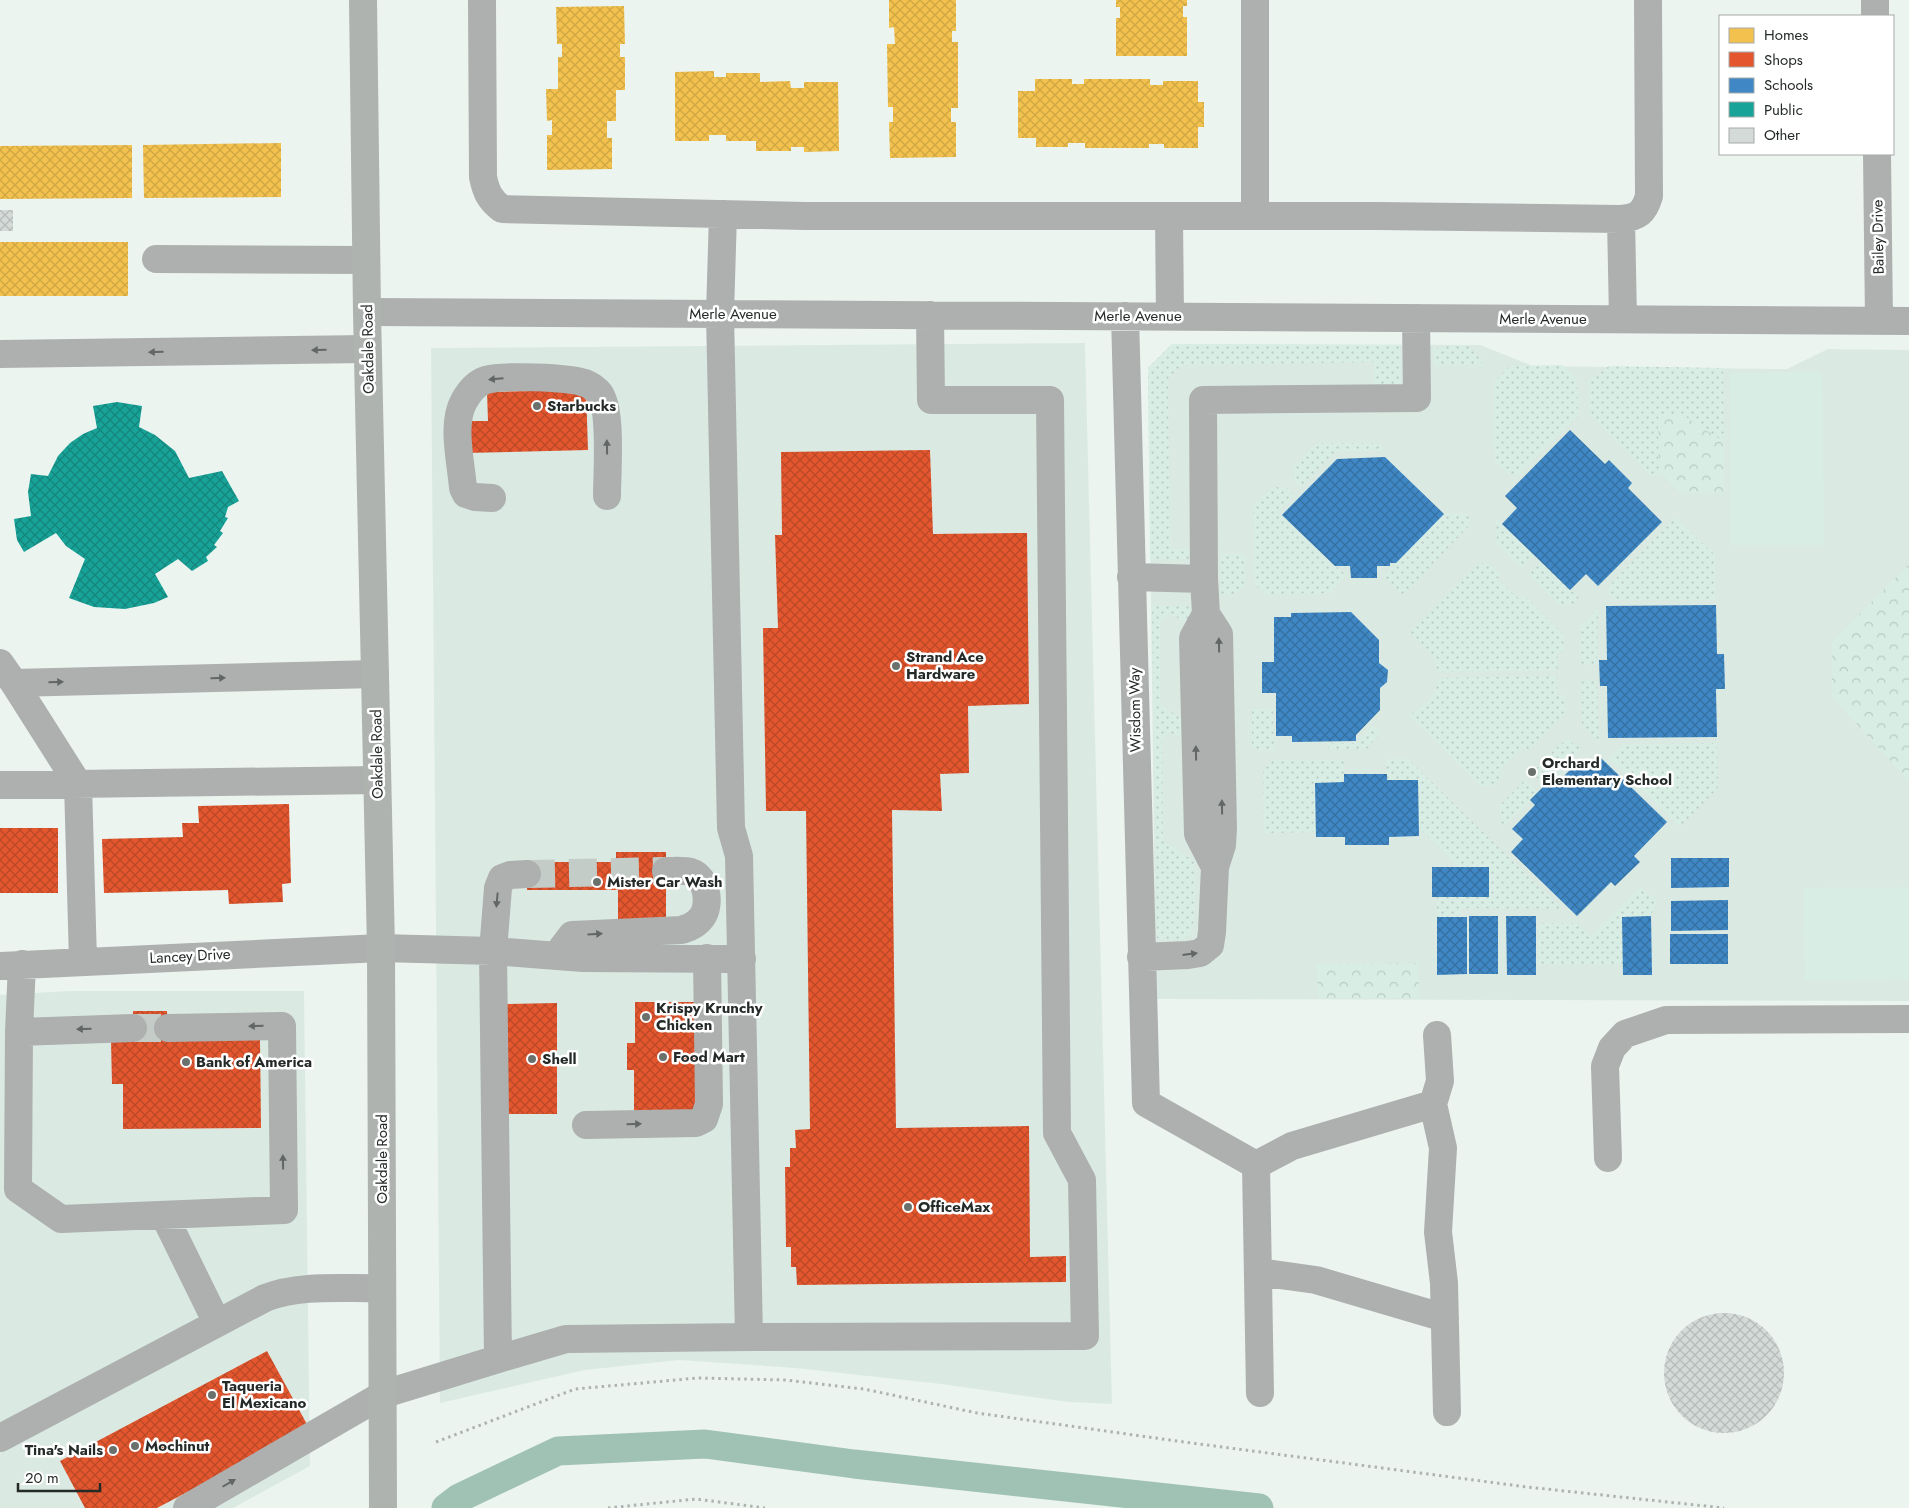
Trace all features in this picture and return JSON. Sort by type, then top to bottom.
[{"type":"main road","name":"Oakdale Road","points":[[363,0],[366,260],[381,948],[383,1508]]},
{"type":"street","points":[[482,0],[483,177],[485,189],[491,200],[502,209],[723,214],[1621,219],[1636,217],[1645,208],[1649,196],[1648,0]]},
{"type":"street","points":[[1255,0],[1255,216]]},
{"type":"street","points":[[1875,0],[1876,15]]},
{"type":"street","name":"Bailey Drive","points":[[1877,155],[1879,320]]},
{"type":"street","points":[[723,214],[720,314],[731,828],[739,856],[749,1337]]},
{"type":"street","points":[[1169,216],[1170,316]]},
{"type":"street","points":[[1621,219],[1624,319]]},
{"type":"street","points":[[156,260],[366,260]]},
{"type":"street","name":"Merle Avenue","points":[[367,312],[1909,321]]},
{"type":"street","points":[[187,1508],[384,1394],[566,1339],[1085,1336],[1082,1180],[1057,1133],[1050,400],[931,400],[930,315]]},
{"type":"street","name":"Wisdom Way","points":[[1124,316],[1146,1103],[1256,1165]]},
{"type":"street","points":[[1141,956],[1188,955],[1200,953],[1210,945],[1215,868],[1222,844],[1219,634],[1206,614],[1204,579],[1203,400],[1417,398],[1416,318]]},
{"type":"street","points":[[0,354],[368,350]]},
{"type":"street","points":[[492,498],[475,497],[466,494],[463,488],[458,428],[463,403],[469,394],[477,385],[495,378],[568,378],[586,383],[599,393],[604,404],[606,418],[607,496]]},
{"type":"street","points":[[1132,577],[1204,579]]},
{"type":"street","points":[[7,673],[375,674]]},
{"type":"street","points":[[7,673],[78,784],[83,961]]},
{"type":"street","points":[[0,785],[377,780]]},
{"type":"street","points":[[556,956],[572,935],[682,930],[694,925],[703,915],[706,903],[706,890],[701,879],[691,872],[666,871]]},
{"type":"street","points":[[498,1359],[493,951],[498,888],[502,878],[510,875],[527,874]]},
{"type":"street","name":"Lancey Drive","points":[[11,965],[381,948],[493,951],[583,958],[742,959]]},
{"type":"street","points":[[586,1125],[696,1123],[704,1119],[710,1104],[707,958]]},
{"type":"street","points":[[11,965],[19,1032],[18,1189],[61,1219],[284,1210],[282,1026],[168,1028]]},
{"type":"street","points":[[1608,1158],[1605,1066],[1612,1048],[1625,1034],[1666,1020],[1909,1019]]},
{"type":"street","points":[[19,1032],[133,1028]]},
{"type":"street","points":[[1437,1035],[1440,1080],[1433,1104],[1443,1148],[1438,1232],[1444,1283],[1447,1412]]},
{"type":"street","points":[[1260,1393],[1256,1165],[1292,1146],[1433,1104]]},
{"type":"street","points":[[164,1215],[218,1324]]},
{"type":"street","points":[[1258,1272],[1316,1280],[1445,1318]]},
{"type":"street","points":[[0,1438],[282,1292],[382,1288]]},
{"type":"path","points":[[436,1442],[575,1389],[698,1378],[785,1380],[864,1389],[977,1413],[1184,1442],[1528,1487],[1724,1508]]},
{"type":"path","points":[[608,1508],[696,1499],[765,1508]]},
{"type":"shaded area","points":[[1085,343],[1112,1404],[1068,1402],[941,1384],[795,1368],[679,1360],[585,1370],[440,1403],[431,348]]},
{"type":"shaded area","name":"Orchard Elementary School","points":[[1172,344],[1480,345],[1533,366],[1787,369],[1828,349],[1909,350],[1909,1001],[1156,999],[1148,368]]},
{"type":"shaded area","points":[[68,991],[304,991],[310,1466],[233,1508],[0,1508],[0,995]]},
{"type":"green space","points":[[1172,344],[1400,345],[1401,386],[1374,386],[1374,362],[1182,365],[1168,378],[1170,549],[1191,550],[1191,559],[1150,559],[1148,368]]},
{"type":"green space","points":[[1447,345],[1467,345],[1482,359],[1482,365],[1434,365],[1434,348],[1444,348]]},
{"type":"green space","points":[[1562,365],[1577,380],[1578,416],[1518,475],[1511,475],[1495,462],[1494,382],[1510,366]]},
{"type":"green space","points":[[1609,366],[1723,368],[1724,442],[1684,416],[1658,416],[1659,471],[1653,477],[1590,414],[1589,381]]},
{"type":"green space","points":[[1822,372],[1824,545],[1731,545],[1730,373]]},
{"type":"green space","points":[[1658,416],[1684,416],[1724,442],[1723,493],[1681,493],[1659,471]]},
{"type":"green space","points":[[1317,443],[1382,443],[1382,450],[1336,451],[1300,488],[1294,481],[1293,468]]},
{"type":"green space","points":[[1274,487],[1287,488],[1294,495],[1277,512],[1346,575],[1330,593],[1266,594],[1255,585],[1253,506]]},
{"type":"green space","points":[[1444,514],[1469,514],[1469,526],[1403,595],[1383,576]]},
{"type":"green space","points":[[1675,517],[1715,555],[1715,600],[1614,600],[1608,593],[1610,585]]},
{"type":"green space","points":[[1496,518],[1534,555],[1521,568],[1497,544]]},
{"type":"green space","points":[[1221,554],[1245,554],[1245,586],[1235,594],[1221,595]]},
{"type":"green space","points":[[1541,562],[1579,598],[1573,604],[1563,606],[1558,603],[1529,574]]},
{"type":"green space","points":[[1479,563],[1487,563],[1501,574],[1497,579],[1520,600],[1525,596],[1564,635],[1563,652],[1557,652],[1558,670],[1438,672],[1433,655],[1410,633]]},
{"type":"green space","points":[[1909,564],[1909,781],[1832,697],[1832,642]]},
{"type":"green space","points":[[1152,606],[1191,606],[1191,616],[1186,622],[1168,613],[1160,623],[1160,705],[1181,718],[1181,738],[1167,732],[1162,742],[1163,841],[1194,861],[1195,901],[1193,923],[1191,932],[1187,937],[1180,939],[1157,938]]},
{"type":"green space","points":[[1598,608],[1597,665],[1581,664],[1581,626]]},
{"type":"green space","points":[[1557,676],[1557,695],[1565,695],[1565,713],[1527,751],[1522,747],[1498,772],[1501,776],[1491,786],[1480,786],[1409,715],[1420,709],[1429,700],[1435,690],[1438,678]]},
{"type":"green space","points":[[1582,681],[1597,681],[1599,743],[1582,724]]},
{"type":"green space","points":[[1252,709],[1273,709],[1274,750],[1258,750],[1252,745]]},
{"type":"green space","points":[[1373,726],[1381,732],[1367,749],[1328,749],[1328,743],[1357,743]]},
{"type":"green space","points":[[1568,740],[1580,748],[1544,785],[1532,773],[1560,744]]},
{"type":"green space","points":[[1717,743],[1718,788],[1680,827],[1610,758],[1623,744]]},
{"type":"green space","points":[[1386,759],[1408,759],[1562,909],[1461,908],[1460,917],[1437,917],[1437,897],[1489,897],[1489,867],[1459,867],[1419,828],[1418,780],[1387,780]]},
{"type":"green space","points":[[1273,760],[1344,760],[1344,782],[1315,783],[1316,832],[1264,833],[1263,771]]},
{"type":"green space","points":[[1525,780],[1538,793],[1502,828],[1500,805]]},
{"type":"green space","points":[[1640,887],[1657,900],[1651,916],[1622,917],[1623,964],[1538,964],[1539,923],[1576,923],[1590,937]]},
{"type":"green space","points":[[1909,887],[1909,979],[1805,980],[1804,888]]},
{"type":"green space","points":[[1418,963],[1419,998],[1318,998],[1317,964]]},
{"type":"building: Homes","points":[[889,0],[956,0],[956,31],[952,31],[952,42],[958,42],[958,108],[951,108],[951,122],[956,122],[956,157],[890,158],[889,122],[893,122],[893,107],[888,107],[887,44],[895,44],[894,27],[889,28]]},
{"type":"building: Homes","points":[[1116,0],[1187,0],[1187,6],[1183,6],[1183,17],[1187,17],[1187,56],[1116,56],[1116,18],[1120,18],[1120,7],[1116,7]]},
{"type":"building: Homes","points":[[624,6],[625,44],[620,44],[620,57],[625,57],[625,90],[616,90],[616,121],[607,121],[607,138],[612,138],[612,169],[547,170],[547,135],[552,135],[552,120],[547,121],[546,89],[558,89],[558,57],[562,57],[562,44],[557,44],[556,7]]},
{"type":"building: Homes","points":[[714,71],[714,77],[726,77],[726,73],[760,73],[760,82],[790,81],[791,88],[804,88],[804,82],[838,82],[839,151],[804,152],[804,147],[791,147],[791,151],[756,151],[756,141],[726,141],[726,135],[709,135],[709,141],[675,141],[675,72]]},
{"type":"building: Homes","points":[[1035,79],[1072,79],[1072,84],[1084,84],[1084,79],[1150,79],[1150,85],[1163,85],[1163,81],[1198,81],[1198,102],[1204,102],[1204,127],[1198,127],[1198,148],[1164,148],[1164,144],[1149,144],[1149,148],[1085,148],[1085,143],[1068,143],[1068,147],[1036,147],[1036,138],[1018,138],[1018,91],[1035,91]]},
{"type":"building: Homes","points":[[281,143],[281,197],[144,198],[143,145]]},
{"type":"building: Homes","points":[[132,145],[132,198],[0,199],[0,146]]},
{"type":"building: Homes","points":[[0,242],[128,242],[128,296],[0,296]]},
{"type":"building: Shops","name":"Starbucks","points":[[586,390],[588,450],[464,453],[463,421],[488,421],[487,392]]},
{"type":"building: Shops","points":[[930,450],[933,534],[1027,533],[1029,704],[968,706],[969,773],[940,774],[942,811],[892,810],[896,1128],[1029,1126],[1030,1257],[1066,1256],[1066,1282],[797,1285],[796,1267],[791,1267],[791,1247],[786,1247],[785,1167],[790,1167],[790,1148],[796,1148],[795,1130],[810,1129],[806,811],[766,811],[763,628],[778,628],[775,535],[782,535],[781,452]]},
{"type":"building: Shops","points":[[289,804],[291,883],[282,884],[283,902],[229,904],[228,890],[104,893],[102,839],[183,837],[182,823],[199,823],[198,806]]},
{"type":"building: Shops","points":[[0,828],[58,828],[58,893],[0,893]]},
{"type":"building: Shops","name":"Mister Car Wash","points":[[616,852],[666,852],[666,922],[618,922],[618,890],[527,890],[527,862],[616,862]]},
{"type":"building: Shops","name":"Food Mart","points":[[635,1002],[699,1002],[700,1113],[634,1114],[634,1070],[627,1070],[627,1043],[635,1043]]},
{"type":"building: Shops","name":"Shell","points":[[557,1003],[557,1114],[506,1114],[507,1004]]},
{"type":"building: Shops","name":"Bank of America","points":[[133,1011],[167,1011],[168,1040],[260,1039],[261,1128],[123,1129],[123,1084],[112,1084],[111,1041],[133,1041]]},
{"type":"building: Shops","points":[[267,1351],[309,1428],[157,1508],[85,1508],[60,1461]]},
{"type":"building: Schools","points":[[1570,430],[1605,464],[1609,460],[1632,483],[1628,488],[1662,522],[1598,586],[1586,574],[1570,590],[1502,524],[1517,508],[1505,496]]},
{"type":"building: Schools","points":[[1385,457],[1444,514],[1396,563],[1390,563],[1390,566],[1377,566],[1377,578],[1351,578],[1350,566],[1335,566],[1282,515],[1337,459]]},
{"type":"building: Schools","points":[[1716,605],[1717,654],[1724,654],[1725,689],[1716,689],[1717,737],[1608,738],[1607,686],[1600,686],[1599,660],[1607,660],[1606,606]]},
{"type":"building: Schools","points":[[1351,612],[1379,640],[1379,663],[1388,670],[1387,682],[1380,688],[1380,710],[1356,735],[1356,741],[1292,742],[1292,736],[1276,736],[1276,693],[1262,693],[1262,662],[1274,662],[1274,617],[1291,617],[1291,613]]},
{"type":"building: Schools","points":[[1601,758],[1667,822],[1634,856],[1640,862],[1615,886],[1611,882],[1577,916],[1511,852],[1523,839],[1512,829],[1535,805],[1530,800],[1551,779],[1556,784],[1580,760],[1589,770]]},
{"type":"building: Schools","points":[[1344,774],[1387,774],[1387,780],[1418,780],[1419,836],[1389,837],[1389,845],[1345,845],[1345,837],[1316,837],[1315,783],[1344,782]]},
{"type":"building: Schools","points":[[1671,858],[1729,858],[1729,887],[1671,888]]},
{"type":"building: Schools","points":[[1432,867],[1489,867],[1489,897],[1432,897]]},
{"type":"building: Schools","points":[[1728,900],[1728,930],[1671,931],[1671,901]]},
{"type":"building: Schools","points":[[1469,916],[1498,916],[1498,974],[1469,974]]},
{"type":"building: Schools","points":[[1506,916],[1536,916],[1536,975],[1507,975]]},
{"type":"building: Schools","points":[[1651,916],[1652,975],[1623,975],[1622,917]]},
{"type":"building: Schools","points":[[1437,917],[1467,917],[1467,974],[1437,975]]},
{"type":"building: Schools","points":[[1670,934],[1728,934],[1728,964],[1670,964]]},
{"type":"building: Public","points":[[117,402],[142,406],[139,427],[155,435],[175,451],[189,478],[222,471],[239,501],[228,507],[225,517],[228,518],[220,531],[223,533],[214,545],[217,547],[206,557],[208,561],[192,571],[178,559],[155,574],[168,597],[154,603],[125,609],[94,607],[69,598],[85,559],[66,546],[56,533],[24,552],[17,540],[14,519],[31,516],[28,492],[31,474],[48,476],[58,456],[70,443],[83,434],[97,428],[93,406]]},
{"type":"building: Other","points":[[0,210],[13,210],[13,231],[0,231]]},
{"type":"building: Other","points":[[1724,1313],[1736,1314],[1747,1318],[1757,1323],[1766,1331],[1774,1340],[1779,1350],[1783,1361],[1783,1385],[1779,1396],[1774,1406],[1766,1415],[1757,1423],[1747,1428],[1736,1432],[1724,1433],[1712,1432],[1701,1428],[1691,1423],[1682,1415],[1674,1406],[1669,1396],[1665,1385],[1664,1373],[1665,1361],[1669,1350],[1674,1340],[1682,1331],[1691,1323],[1701,1318],[1712,1314]]},
{"type":"waterway","points":[[446,1508],[459,1498],[558,1451],[705,1444],[854,1464],[1259,1508]]},
{"type":"tunnel","points":[[527,874],[666,871]]},
{"type":"tunnel","points":[[133,1028],[168,1028]]},
{"type":"place","name":"Starbucks","points":[[537,406]]},
{"type":"place","name":"Strand Ace Hardware","points":[[896,666]]},
{"type":"place","name":"Orchard Elementary School","points":[[1532,772]]},
{"type":"place","name":"Mister Car Wash","points":[[597,882]]},
{"type":"place","name":"Krispy Krunchy Chicken","points":[[646,1017]]},
{"type":"place","name":"Food Mart","points":[[663,1057]]},
{"type":"place","name":"Shell","points":[[532,1059]]},
{"type":"place","name":"Bank of America","points":[[186,1062]]},
{"type":"place","name":"OfficeMax","points":[[908,1207]]},
{"type":"place","name":"Taqueria El Mexicano","points":[[212,1395]]},
{"type":"place","name":"Mochinut","points":[[135,1446]]},
{"type":"place","name":"Tina's Nails","points":[[113,1450]]}]
